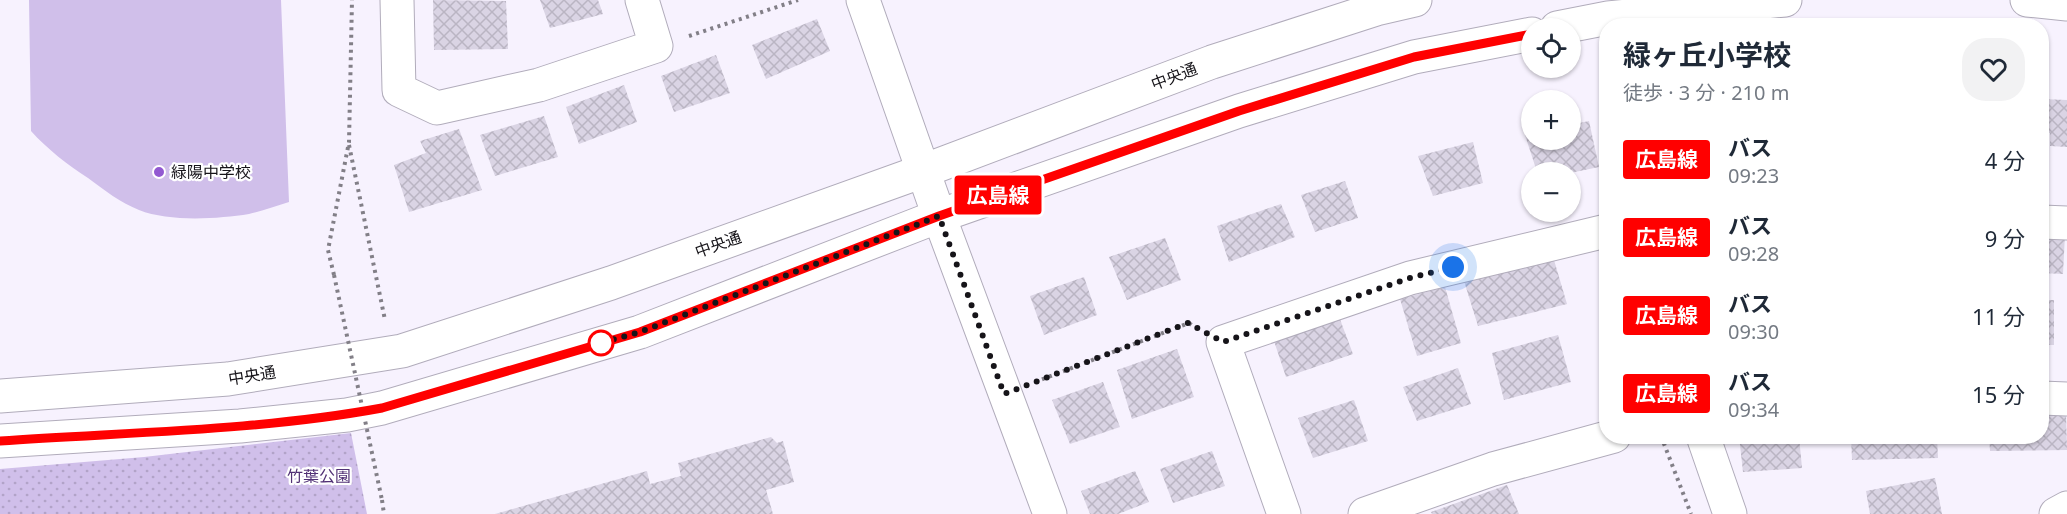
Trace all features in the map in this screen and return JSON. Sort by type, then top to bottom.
[{"type":"street","points":[[397,0],[399,90],[437,108],[539,85],[656,46],[642,0]]},
{"type":"street","points":[[863,0],[939,216],[1050,514]]},
{"type":"street","name":"中央通","points":[[0,396],[228,380],[402,351],[611,283],[923,171],[1212,62],[1376,9],[1415,0]]},
{"type":"street","points":[[1608,18],[1785,0]]},
{"type":"street","points":[[2027,0],[2067,4]]},
{"type":"street","points":[[1581,23],[1599,20]]},
{"type":"street","points":[[0,441],[240,426],[347,415],[382,408],[640,332],[939,216],[1239,111],[1414,57],[1521,36]]},
{"type":"street","points":[[2049,222],[2067,223]]},
{"type":"street","points":[[1284,514],[1223,342],[1410,278],[1599,233]]},
{"type":"street","points":[[2049,398],[2067,399]]},
{"type":"street","points":[[1365,514],[1493,470],[1599,440]]},
{"type":"street","points":[[1706,444],[1730,514]]},
{"type":"street","points":[[2056,514],[2067,508]]},
{"type":"path","points":[[352,0],[349,142],[328,250],[384,514]]},
{"type":"path","points":[[656,46],[798,0]]},
{"type":"path","points":[[349,142],[391,352]]},
{"type":"path","points":[[1004,394],[1188,323],[1223,342]]},
{"type":"path","points":[[1664,444],[1691,514]]},
{"type":"green space","points":[[29,0],[281,0],[289,202],[236,216],[179,218],[151,214],[126,204],[106,192],[65,162],[31,131]]},
{"type":"green space","name":"竹葉公園","points":[[351,433],[367,514],[0,514],[0,469],[144,457]]},
{"type":"building","points":[[433,0],[506,1],[508,49],[434,50]]},
{"type":"building","points":[[540,0],[598,0],[603,14],[550,28]]},
{"type":"building","points":[[817,19],[830,51],[766,79],[752,45]]},
{"type":"building","points":[[716,55],[730,93],[674,112],[661,76]]},
{"type":"building","points":[[624,85],[637,122],[579,144],[566,107]]},
{"type":"building","points":[[2049,99],[2067,100],[2067,147],[2050,146]]},
{"type":"building","points":[[544,116],[558,157],[495,176],[480,135]]},
{"type":"building","points":[[1589,121],[1599,167],[1581,171],[1581,162],[1534,162],[1530,150],[1581,150],[1581,123]]},
{"type":"building","points":[[459,129],[482,190],[409,212],[394,165],[426,153],[420,141]]},
{"type":"building","points":[[1473,142],[1483,183],[1433,196],[1418,156]]},
{"type":"building","points":[[1345,181],[1358,218],[1315,232],[1301,195]]},
{"type":"building","points":[[1281,204],[1295,237],[1229,262],[1217,226]]},
{"type":"building","points":[[2049,233],[2065,234],[2063,274],[2049,273]]},
{"type":"building","points":[[1165,238],[1181,280],[1127,300],[1109,257]]},
{"type":"building","points":[[1554,260],[1567,304],[1478,326],[1464,281]]},
{"type":"building","points":[[1084,277],[1097,315],[1044,335],[1030,296]]},
{"type":"building","points":[[1445,287],[1461,343],[1417,356],[1400,299]]},
{"type":"building","points":[[2049,300],[2054,300],[2054,345],[2049,345]]},
{"type":"building","points":[[1338,314],[1353,354],[1286,377],[1272,335]]},
{"type":"building","points":[[1558,335],[1571,382],[1504,400],[1492,353]]},
{"type":"building","points":[[1177,349],[1194,397],[1132,419],[1117,370]]},
{"type":"building","points":[[1458,368],[1471,404],[1417,421],[1403,387]]},
{"type":"building","points":[[1103,382],[1120,427],[1070,444],[1052,400]]},
{"type":"building","points":[[1354,400],[1368,441],[1313,458],[1298,418]]},
{"type":"building","points":[[2049,413],[2066,413],[2067,450],[1990,451],[1990,444],[2049,444]]},
{"type":"building","points":[[771,437],[777,443],[783,441],[794,482],[766,490],[773,514],[495,514],[647,471],[650,484],[681,476],[678,463]]},
{"type":"building","points":[[1740,444],[1800,444],[1802,468],[1743,472]]},
{"type":"building","points":[[1851,444],[1937,444],[1938,458],[1852,460]]},
{"type":"building","points":[[1212,451],[1225,486],[1173,503],[1160,469]]},
{"type":"building","points":[[1135,471],[1149,502],[1118,514],[1090,514],[1081,491]]},
{"type":"building","points":[[1935,478],[1942,514],[1870,514],[1866,491]]},
{"type":"building","points":[[1507,485],[1519,514],[1432,514],[1431,512]]},
{"type":"bus line","name":"広島線","points":[[0,441],[240,426],[347,415],[382,408],[640,332],[939,216],[1239,111],[1414,57],[1521,36]]},
{"type":"place","name":"緑陽中学校","points":[[159,172]]},
{"type":"route","points":[[601,343],[597,344],[640,332],[939,216],[1004,394],[1188,323],[1223,342],[1410,278],[1453,267]]}]
